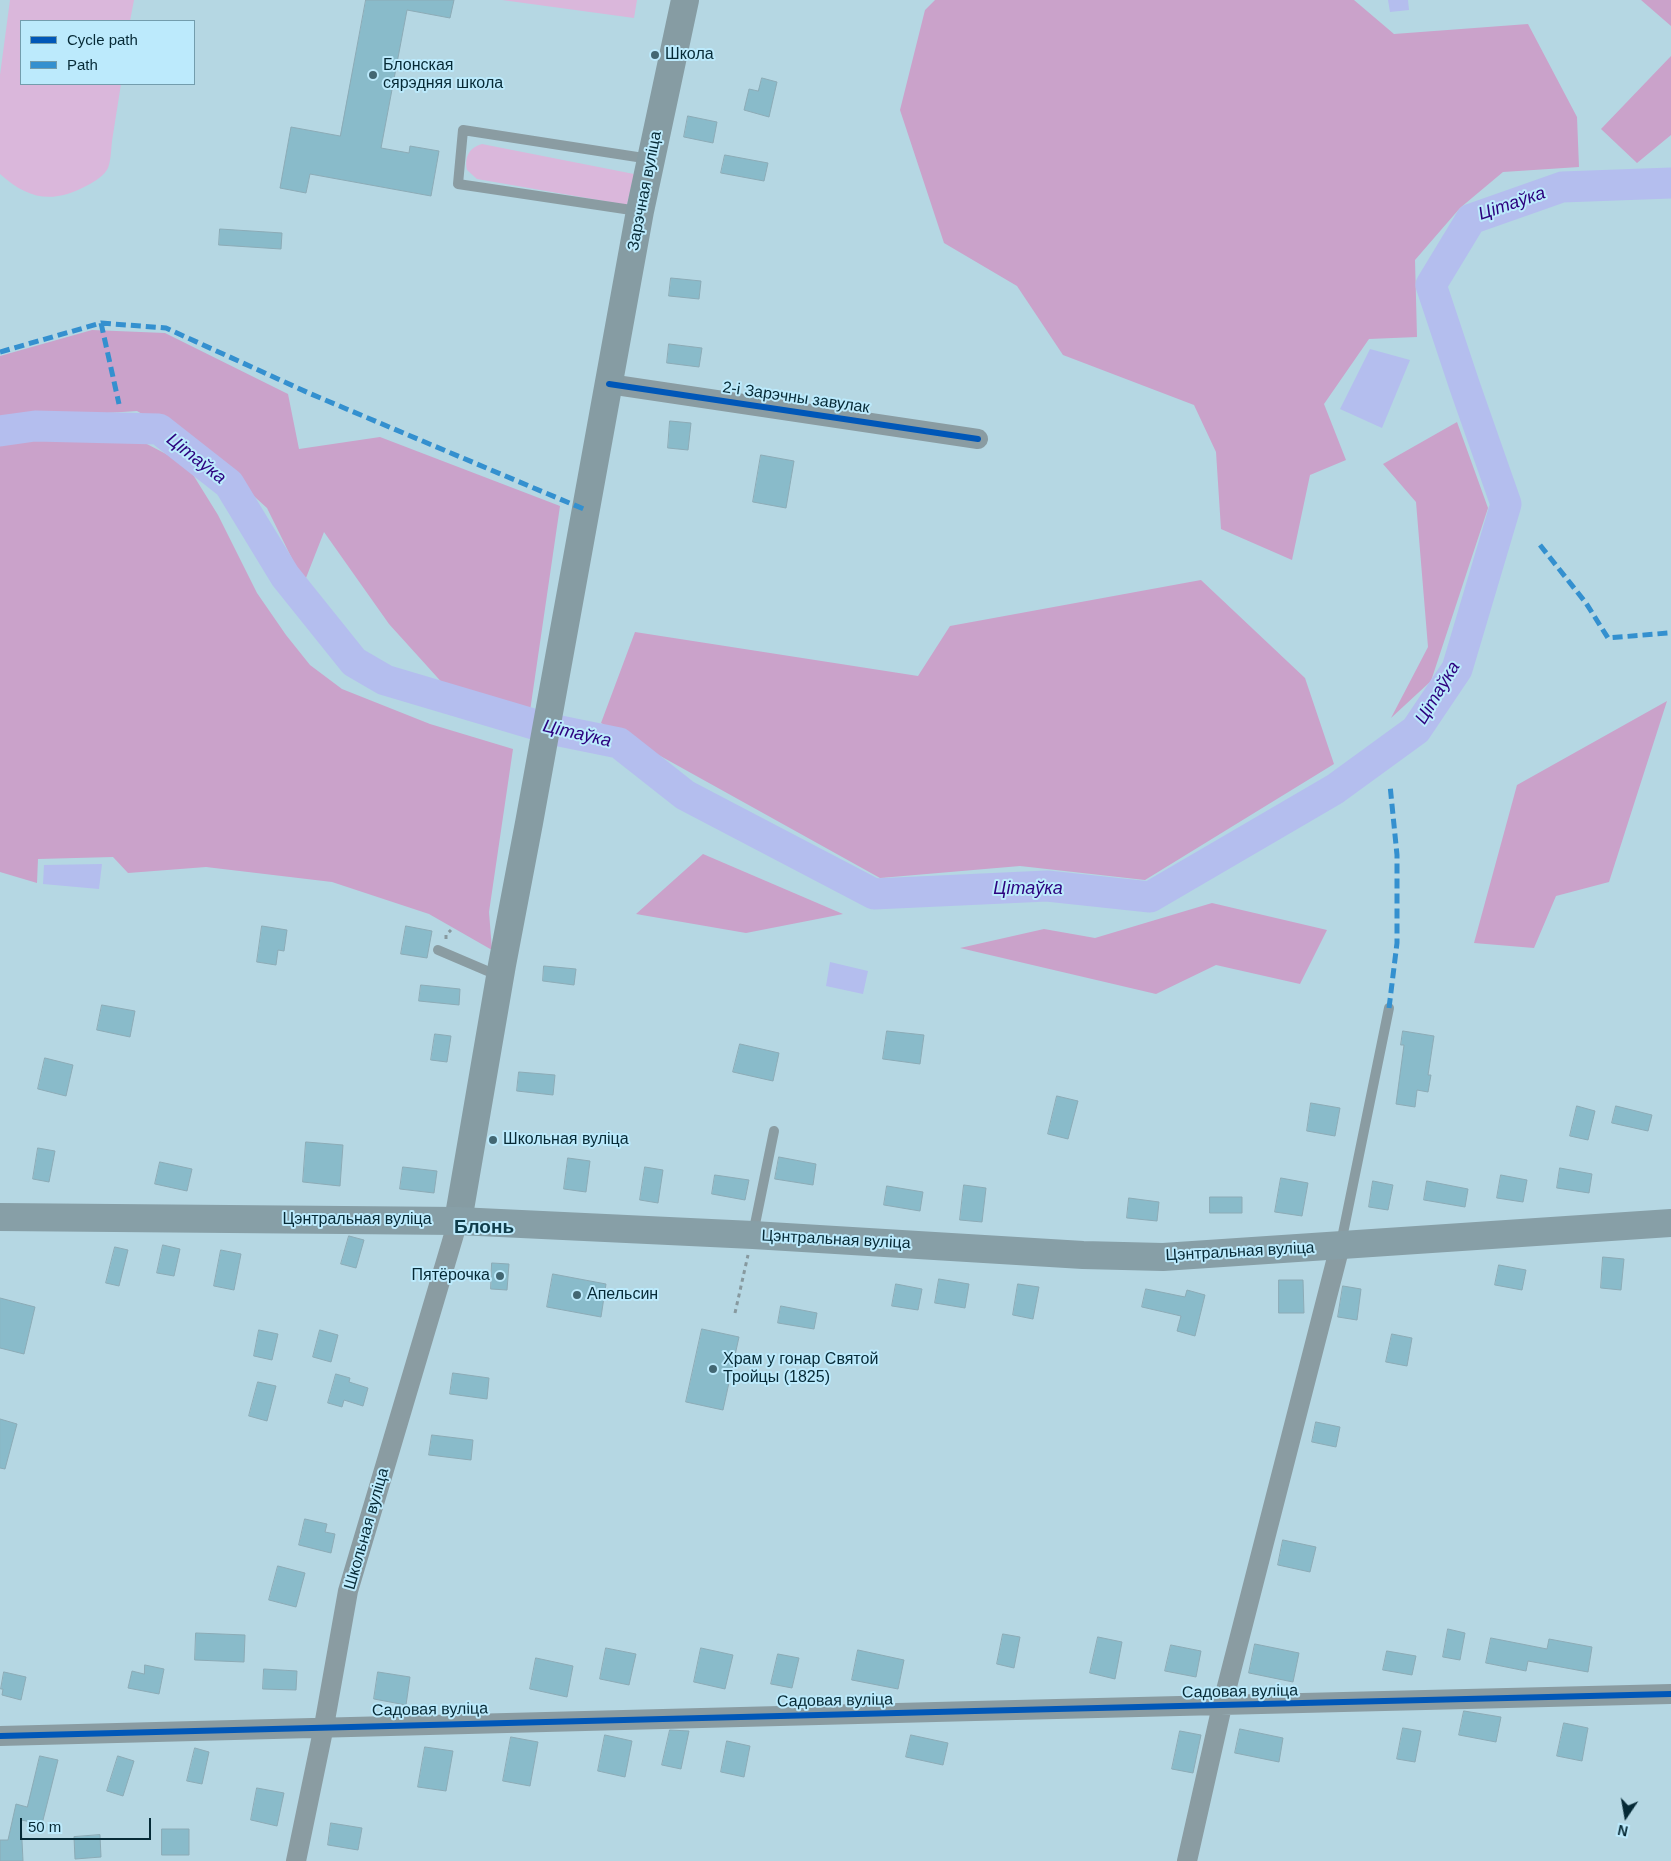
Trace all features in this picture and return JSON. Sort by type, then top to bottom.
[{"type":"main road","name":"Зарэчная вуліца","points":[[564,635],[640,212],[685,0]]},
{"type":"main road","name":"Школьная вуліца","points":[[458,1221],[501,971],[564,635]]},
{"type":"main road","name":"Цэнтральная вуліца","points":[[0,1217],[458,1221],[752,1235],[1083,1255],[1154,1256],[1340,1246],[1671,1223]]},
{"type":"street","name":"2-і Зарэчны завулак","points":[[610,384],[978,439]]},
{"type":"street","name":"Школьная вуліца","points":[[296,1861],[324,1726],[348,1590],[458,1221]]},
{"type":"street","points":[[1187,1861],[1222,1706],[1340,1246]]},
{"type":"street","name":"Садовая вуліца","points":[[0,1736],[324,1726],[1671,1694]]},
{"type":"lane","points":[[640,212],[458,184],[463,130],[651,159]]},
{"type":"lane","points":[[438,950],[501,971]]},
{"type":"lane","points":[[1340,1246],[1388,1008]]},
{"type":"lane","points":[[752,1235],[774,1131]]},
{"type":"path","points":[[735,1313],[752,1235]]},
{"type":"shaded area","points":[[10,0],[134,0],[130,20],[20,20],[20,85],[121,85],[108,168],[102,176],[93,182],[75,191],[52,197],[31,194],[11,183],[0,174],[0,75]]},
{"type":"shaded area","points":[[502,0],[637,0],[634,18]]},
{"type":"shaded area","points":[[935,0],[1354,0],[1394,34],[1528,24],[1577,117],[1579,167],[1503,172],[1460,208],[1415,260],[1417,337],[1369,339],[1324,404],[1346,460],[1310,475],[1292,560],[1221,529],[1216,452],[1194,405],[1063,355],[1017,286],[944,243],[900,110],[925,10]]},
{"type":"shaded area","points":[[1641,0],[1671,0],[1671,26]]},
{"type":"shaded area","points":[[1671,56],[1671,135],[1637,163],[1601,129]]},
{"type":"shaded area","points":[[482,144],[634,174],[627,205],[477,179],[467,170],[466,161],[471,150]]},
{"type":"shaded area","points":[[92,330],[165,333],[288,394],[299,449],[380,437],[560,506],[530,711],[446,687],[389,624],[324,532],[304,583],[267,508],[200,447],[137,411],[0,420],[0,356]]},
{"type":"shaded area","points":[[1457,422],[1488,508],[1431,681],[1391,718],[1428,647],[1416,502],[1383,464]]},
{"type":"shaded area","points":[[85,434],[145,443],[187,465],[218,515],[257,593],[286,635],[310,665],[342,689],[430,724],[513,749],[489,912],[492,950],[429,914],[332,882],[206,867],[128,873],[113,857],[38,859],[37,883],[0,872],[0,440]]},
{"type":"shaded area","points":[[1201,580],[1305,678],[1334,764],[1145,880],[1020,866],[880,878],[601,723],[635,632],[918,676],[950,626]]},
{"type":"shaded area","points":[[1667,701],[1609,882],[1556,896],[1534,948],[1474,943],[1517,785]]},
{"type":"shaded area","points":[[703,854],[843,914],[746,933],[636,914]]},
{"type":"shaded area","points":[[1212,903],[1327,930],[1300,984],[1216,965],[1156,994],[960,948],[1044,929],[1095,938]]},
{"type":"water","points":[[1388,0],[1408,0],[1409,10],[1390,12]]},
{"type":"water","points":[[1370,349],[1410,360],[1382,428],[1340,409]]},
{"type":"water","points":[[102,864],[99,889],[43,884],[44,865]]},
{"type":"water","points":[[830,962],[868,971],[863,994],[826,986]]},
{"type":"building","name":"Блонская сярэдняя школа","points":[[366,0],[454,0],[450,18],[407,10],[381,148],[409,153],[410,146],[439,151],[431,196],[310,174],[306,193],[280,188],[291,127],[340,136]]},
{"type":"building","points":[[762,78],[777,82],[769,117],[744,110],[749,89],[758,91]]},
{"type":"building","points":[[688,116],[717,122],[713,143],[684,137]]},
{"type":"building","points":[[725,155],[768,163],[764,181],[721,173]]},
{"type":"building","points":[[220,229],[282,233],[281,249],[219,245]]},
{"type":"building","points":[[671,278],[701,281],[699,299],[669,296]]},
{"type":"building","points":[[669,344],[702,348],[699,367],[667,363]]},
{"type":"building","points":[[670,421],[691,423],[688,450],[668,448]]},
{"type":"building","points":[[761,455],[794,461],[786,508],[753,502]]},
{"type":"building","points":[[262,926],[287,930],[284,951],[278,950],[276,965],[257,962]]},
{"type":"building","points":[[406,926],[432,931],[427,958],[401,954]]},
{"type":"building","points":[[544,966],[576,969],[574,985],[543,981]]},
{"type":"building","points":[[421,985],[460,989],[459,1005],[419,1001]]},
{"type":"building","points":[[102,1005],[135,1011],[130,1037],[97,1030]]},
{"type":"building","points":[[887,1031],[924,1035],[920,1064],[883,1059]]},
{"type":"building","points":[[1403,1031],[1434,1036],[1428,1075],[1431,1075],[1428,1092],[1417,1090],[1415,1107],[1396,1104],[1404,1045],[1401,1045]]},
{"type":"building","points":[[435,1034],[451,1036],[447,1062],[431,1060]]},
{"type":"building","points":[[740,1044],[779,1053],[773,1081],[733,1072]]},
{"type":"building","points":[[45,1058],[73,1065],[66,1096],[38,1089]]},
{"type":"building","points":[[519,1072],[555,1075],[553,1095],[517,1091]]},
{"type":"building","points":[[1057,1096],[1078,1101],[1068,1139],[1048,1134]]},
{"type":"building","points":[[1311,1103],[1340,1108],[1335,1136],[1307,1131]]},
{"type":"building","points":[[1577,1106],[1595,1111],[1588,1140],[1570,1136]]},
{"type":"building","points":[[1616,1106],[1652,1115],[1648,1131],[1612,1123]]},
{"type":"building","points":[[306,1142],[343,1145],[340,1186],[303,1182]]},
{"type":"building","points":[[38,1148],[55,1151],[49,1182],[33,1179]]},
{"type":"building","points":[[779,1157],[816,1164],[813,1185],[775,1179]]},
{"type":"building","points":[[568,1158],[590,1161],[586,1192],[564,1189]]},
{"type":"building","points":[[160,1162],[192,1169],[187,1191],[155,1184]]},
{"type":"building","points":[[403,1167],[437,1171],[434,1193],[400,1189]]},
{"type":"building","points":[[645,1167],[663,1170],[658,1203],[640,1200]]},
{"type":"building","points":[[1560,1168],[1592,1174],[1589,1193],[1557,1188]]},
{"type":"building","points":[[715,1175],[749,1180],[745,1200],[712,1194]]},
{"type":"building","points":[[1501,1175],[1527,1180],[1523,1202],[1497,1198]]},
{"type":"building","points":[[1281,1178],[1308,1183],[1302,1216],[1275,1212]]},
{"type":"building","points":[[1373,1181],[1393,1185],[1388,1210],[1369,1207]]},
{"type":"building","points":[[1427,1181],[1468,1189],[1465,1207],[1424,1200]]},
{"type":"building","points":[[964,1185],[986,1188],[982,1222],[960,1220]]},
{"type":"building","points":[[887,1186],[923,1192],[920,1211],[884,1205]]},
{"type":"building","points":[[1210,1197],[1242,1197],[1242,1213],[1210,1213]]},
{"type":"building","points":[[1129,1198],[1159,1202],[1157,1221],[1127,1218]]},
{"type":"building","points":[[349,1236],[364,1240],[356,1268],[341,1264]]},
{"type":"building","points":[[163,1245],[180,1249],[174,1276],[157,1273]]},
{"type":"building","points":[[115,1247],[128,1250],[119,1286],[106,1283]]},
{"type":"building","points":[[221,1250],[241,1254],[234,1290],[214,1286]]},
{"type":"building","points":[[1603,1257],[1624,1259],[1621,1290],[1601,1288]]},
{"type":"building","name":"Пятёрочка","points":[[492,1263],[509,1264],[507,1290],[491,1289]]},
{"type":"building","points":[[1499,1265],[1526,1270],[1522,1290],[1495,1285]]},
{"type":"building","name":"Апельсин","points":[[553,1274],[606,1284],[601,1317],[547,1307]]},
{"type":"building","points":[[939,1279],[969,1284],[965,1308],[935,1303]]},
{"type":"building","points":[[1279,1280],[1303,1280],[1304,1313],[1279,1313]]},
{"type":"building","points":[[896,1284],[922,1289],[918,1310],[892,1306]]},
{"type":"building","points":[[1018,1284],[1039,1287],[1033,1319],[1013,1315]]},
{"type":"building","points":[[1343,1286],[1361,1289],[1357,1320],[1338,1317]]},
{"type":"building","points":[[1146,1289],[1185,1297],[1187,1290],[1205,1295],[1195,1336],[1177,1331],[1181,1316],[1142,1307]]},
{"type":"building","points":[[0,1298],[35,1307],[24,1354],[0,1348]]},
{"type":"building","points":[[781,1306],[817,1313],[814,1329],[778,1323]]},
{"type":"building","name":"Храм у гонар Святой Тройцы (1825)","points":[[702,1329],[739,1337],[723,1410],[686,1402]]},
{"type":"building","points":[[259,1330],[278,1334],[272,1360],[254,1356]]},
{"type":"building","points":[[320,1330],[338,1335],[331,1362],[313,1357]]},
{"type":"building","points":[[1392,1334],[1412,1338],[1407,1366],[1386,1362]]},
{"type":"building","points":[[453,1373],[489,1378],[487,1399],[450,1394]]},
{"type":"building","points":[[336,1374],[350,1378],[349,1382],[368,1388],[363,1406],[344,1400],[342,1407],[328,1403]]},
{"type":"building","points":[[258,1382],[276,1386],[267,1421],[249,1416]]},
{"type":"building","points":[[0,1419],[17,1424],[5,1469],[0,1468]]},
{"type":"building","points":[[1316,1422],[1340,1427],[1336,1447],[1312,1442]]},
{"type":"building","points":[[432,1435],[473,1440],[471,1460],[429,1455]]},
{"type":"building","points":[[305,1519],[327,1524],[325,1532],[335,1534],[331,1553],[299,1545]]},
{"type":"building","points":[[1283,1540],[1316,1547],[1310,1572],[1278,1565]]},
{"type":"building","points":[[278,1566],[305,1573],[296,1607],[269,1600]]},
{"type":"building","points":[[1448,1629],[1465,1633],[1460,1660],[1443,1657]]},
{"type":"building","points":[[196,1633],[245,1635],[244,1662],[195,1660]]},
{"type":"building","points":[[1003,1634],[1020,1637],[1014,1668],[997,1664]]},
{"type":"building","points":[[1098,1637],[1122,1642],[1115,1679],[1090,1673]]},
{"type":"building","points":[[1491,1638],[1547,1649],[1549,1639],[1592,1647],[1588,1672],[1528,1661],[1526,1671],[1486,1663]]},
{"type":"building","points":[[1255,1644],[1299,1653],[1293,1682],[1249,1673]]},
{"type":"building","points":[[1171,1645],[1201,1651],[1196,1677],[1165,1671]]},
{"type":"building","points":[[606,1648],[636,1654],[629,1685],[600,1679]]},
{"type":"building","points":[[701,1648],[733,1655],[725,1689],[694,1682]]},
{"type":"building","points":[[858,1650],[904,1660],[898,1689],[852,1680]]},
{"type":"building","points":[[1387,1651],[1416,1656],[1412,1675],[1383,1670]]},
{"type":"building","points":[[778,1654],[799,1658],[792,1688],[771,1684]]},
{"type":"building","points":[[536,1658],[573,1666],[567,1697],[530,1689]]},
{"type":"building","points":[[145,1665],[164,1669],[159,1694],[128,1688],[132,1671],[144,1674]]},
{"type":"building","points":[[264,1669],[297,1671],[296,1690],[263,1689]]},
{"type":"building","points":[[4,1672],[26,1677],[21,1700],[2,1695],[3,1689],[1,1689]]},
{"type":"building","points":[[378,1672],[410,1677],[406,1705],[374,1699]]},
{"type":"building","points":[[1464,1711],[1501,1717],[1496,1742],[1459,1735]]},
{"type":"building","points":[[1564,1723],[1588,1728],[1582,1761],[1557,1756]]},
{"type":"building","points":[[1403,1728],[1421,1731],[1415,1762],[1397,1759]]},
{"type":"building","points":[[1240,1729],[1283,1738],[1279,1762],[1235,1753]]},
{"type":"building","points":[[670,1730],[689,1731],[681,1769],[662,1765]]},
{"type":"building","points":[[1180,1731],[1201,1735],[1193,1773],[1172,1769]]},
{"type":"building","points":[[605,1735],[632,1741],[625,1777],[598,1771]]},
{"type":"building","points":[[911,1735],[948,1743],[943,1765],[906,1757]]},
{"type":"building","points":[[511,1737],[538,1742],[530,1786],[503,1781]]},
{"type":"building","points":[[727,1741],[750,1746],[744,1777],[721,1772]]},
{"type":"building","points":[[425,1747],[453,1751],[446,1791],[418,1787]]},
{"type":"building","points":[[195,1748],[209,1752],[202,1784],[187,1781]]},
{"type":"building","points":[[40,1756],[58,1760],[42,1824],[21,1820],[23,1861],[0,1861],[0,1840],[8,1840],[16,1804],[27,1807]]},
{"type":"building","points":[[118,1756],[134,1761],[123,1796],[107,1791]]},
{"type":"building","points":[[257,1788],[284,1793],[277,1826],[251,1820]]},
{"type":"building","points":[[331,1823],[362,1828],[358,1850],[328,1845]]},
{"type":"building","points":[[162,1829],[189,1829],[189,1855],[162,1855]]},
{"type":"building","points":[[100,1835],[101,1857],[75,1859],[74,1837]]},
{"type":"waterway","name":"Цітаўка","points":[[0,431],[35,426],[159,429],[229,484],[285,576],[354,662],[385,680],[550,729],[619,743],[685,795],[874,894],[1047,886],[1150,897],[1335,789],[1416,730],[1457,669],[1506,504],[1431,285],[1471,219],[1562,187],[1671,183]]},
{"type":"marked path","points":[[101,323],[119,404]]},
{"type":"marked path","points":[[0,352],[101,323],[166,328],[311,394],[586,510]]},
{"type":"marked path","points":[[1540,545],[1586,603],[1608,638],[1668,633],[1671,631]]},
{"type":"marked path","points":[[1389,1008],[1397,943],[1397,855],[1390,785]]},
{"type":"cycle path","points":[[609,384],[978,439]]},
{"type":"cycle path","points":[[0,1736],[1671,1694]]},
{"type":"place","name":"Школа","points":[[655,55]]},
{"type":"place","name":"Блонская сярэдняя школа","points":[[373,75]]},
{"type":"place","name":"Школьная вуліца","points":[[493,1140]]},
{"type":"place","name":"Пятёрочка","points":[[500,1276]]},
{"type":"place","name":"Апельсин","points":[[577,1295]]},
{"type":"place","name":"Храм у гонар Святой Тройцы (1825)","points":[[713,1369]]},
{"type":"district","name":"Блонь","points":[[484,1228]]}]
